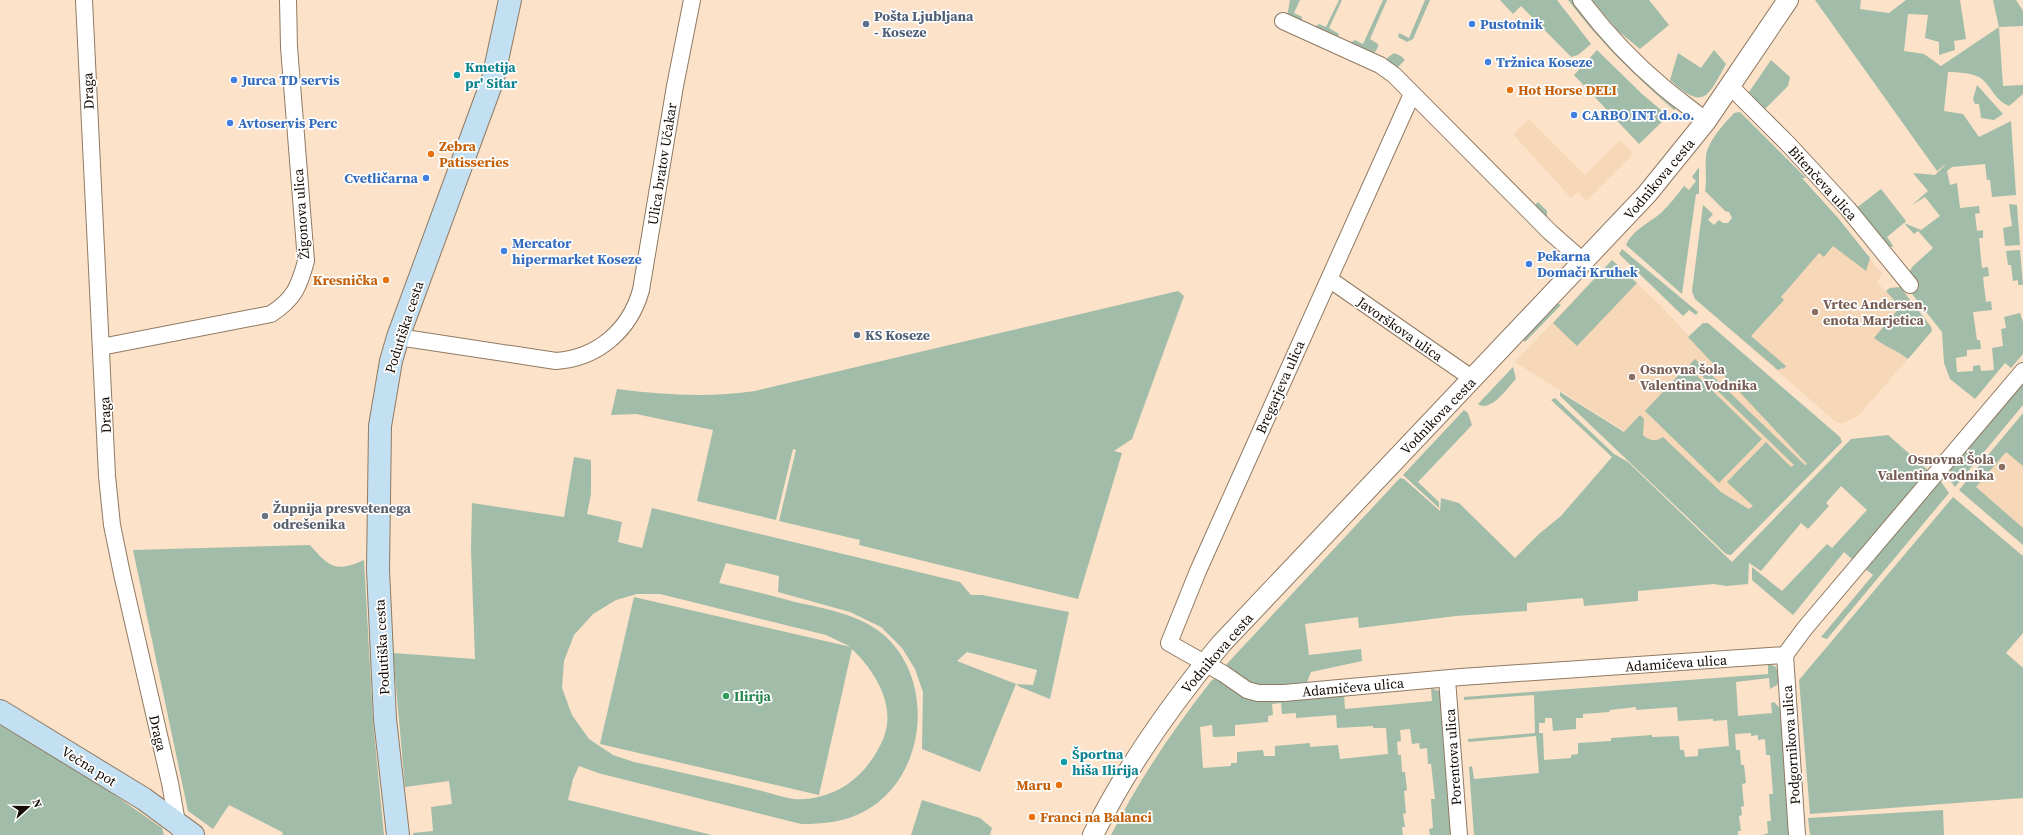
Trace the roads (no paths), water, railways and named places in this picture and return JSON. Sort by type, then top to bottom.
[{"type":"main road","name":"Podutiška cesta","points":[[398,835],[386,719],[378,570],[380,426],[391,361],[398,337],[493,79],[510,0]]},
{"type":"main road","name":"Večna pot","points":[[0,711],[144,799],[183,831]]},
{"type":"street","name":"Draga","points":[[84,0],[100,347],[107,476],[112,525],[170,783],[183,831]]},
{"type":"street","name":"Žigonova ulica","points":[[100,347],[270,314],[292,298],[300,283],[306,261],[290,55],[288,0]]},
{"type":"street","name":"Ulica bratov Učakar","points":[[398,337],[556,361],[568,360],[589,354],[608,342],[619,331],[632,314],[641,290],[692,0]]},
{"type":"street","points":[[1581,0],[1612,37],[1633,59],[1673,95],[1706,121]]},
{"type":"street","name":"Vodnikova cesta","points":[[1093,835],[1148,740],[1221,644],[1647,194],[1706,121],[1731,87],[1788,0]]},
{"type":"street","points":[[1283,21],[1380,65],[1394,75],[1550,232],[1584,262]]},
{"type":"street","name":"Bitenčeva ulica","points":[[1731,87],[1789,145],[1848,209],[1910,285]]},
{"type":"street","name":"Bregarjeva ulica","points":[[1205,664],[1169,643],[1198,571],[1412,94]]},
{"type":"street","name":"Javorškova ulica","points":[[1328,279],[1472,379]]},
{"type":"street","points":[[1785,655],[1805,628],[2023,371]]},
{"type":"street","name":"Adamičeva ulica","points":[[1205,664],[1224,674],[1237,684],[1258,693],[1284,693],[1447,679],[1785,655]]},
{"type":"street","name":"Podgornikova ulica","points":[[1785,655],[1797,835]]},
{"type":"street","name":"Porentova ulica","points":[[1447,679],[1459,835]]},
{"type":"place","name":"Pošta Ljubljana - Koseze","points":[[866,24]]},
{"type":"place","name":"Pustotnik","points":[[1472,24]]},
{"type":"place","name":"Tržnica Koseze","points":[[1488,62]]},
{"type":"place","name":"Kmetija pr' Sitar","points":[[457,75]]},
{"type":"place","name":"Jurca TD servis","points":[[234,80]]},
{"type":"place","name":"Hot Horse DELI","points":[[1510,90]]},
{"type":"place","name":"CARBO INT d.o.o.","points":[[1574,115]]},
{"type":"place","name":"Avtoservis Perc","points":[[230,123]]},
{"type":"place","name":"Zebra Patisseries","points":[[431,154]]},
{"type":"place","name":"Cvetličarna","points":[[426,178]]},
{"type":"place","name":"Mercator hipermarket Koseze","points":[[504,251]]},
{"type":"place","name":"Pekarna Domači Kruhek","points":[[1529,264]]},
{"type":"place","name":"Kresnička","points":[[386,280]]},
{"type":"place","name":"Vrtec Andersen, enota Marjetica","points":[[1815,312]]},
{"type":"place","name":"KS Koseze","points":[[857,335]]},
{"type":"place","name":"Osnovna šola Valentina Vodnika","points":[[1632,377]]},
{"type":"place","name":"Osnovna Šola Valentina vodnika","points":[[2002,467]]},
{"type":"place","name":"Župnija presvetenega odrešenika","points":[[265,516]]},
{"type":"place","name":"Ilirija","points":[[726,696]]},
{"type":"place","name":"Športna hiša Ilirija","points":[[1064,762]]},
{"type":"place","name":"Maru","points":[[1059,785]]},
{"type":"place","name":"Franci na Balanci","points":[[1032,817]]}]
